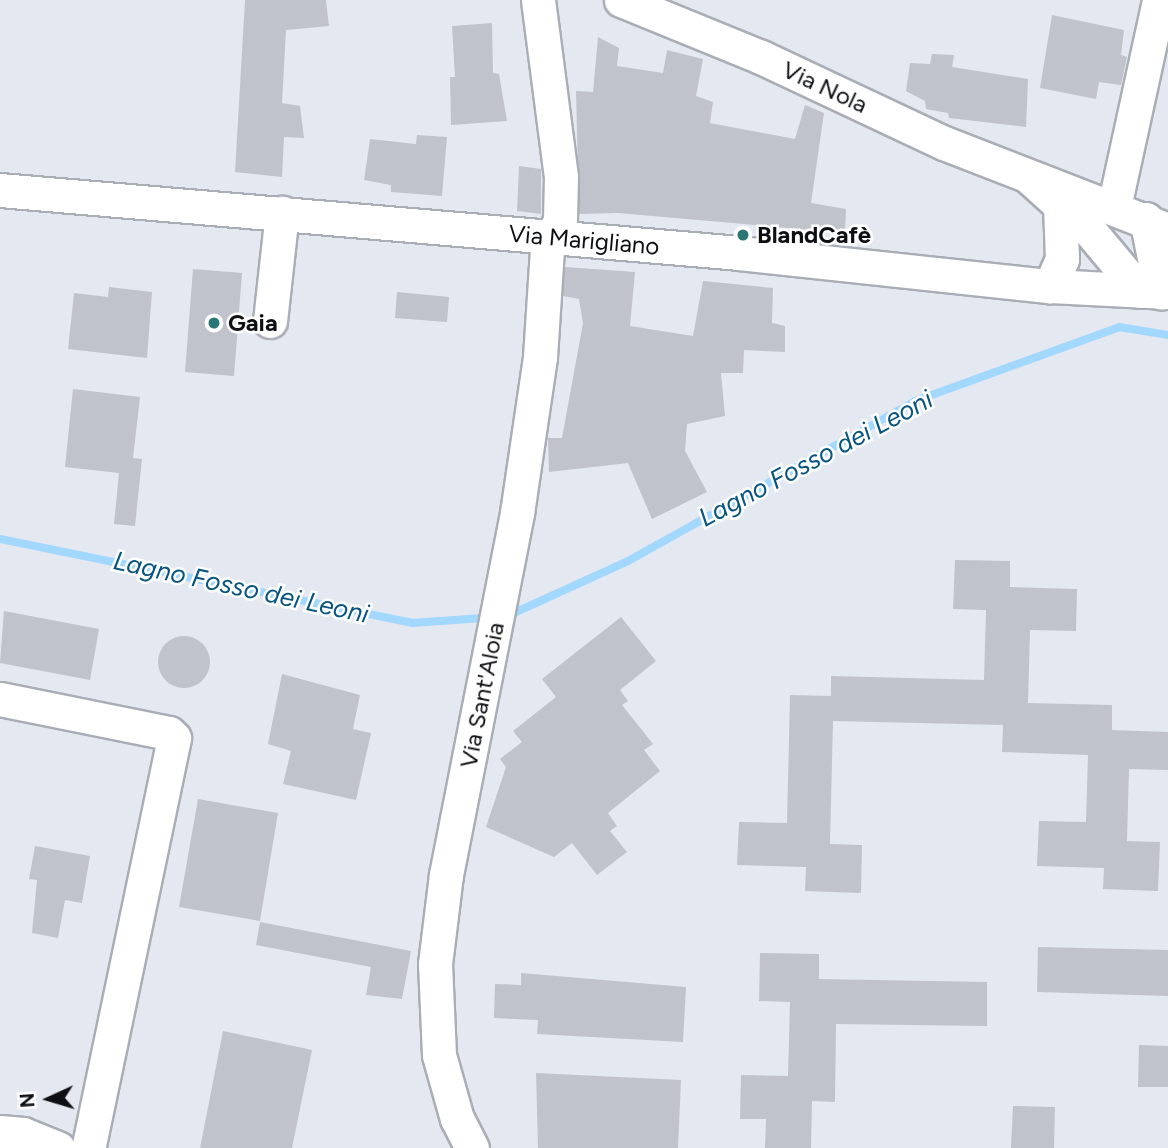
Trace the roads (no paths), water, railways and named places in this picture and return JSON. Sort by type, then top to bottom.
[{"type":"street","name":"Via Sant'Aloia","points":[[472,1148],[457,1119],[439,1055],[435,964],[446,875],[517,513],[540,357],[550,237],[560,220],[561,177],[538,0]]},
{"type":"street","name":"Via Nola","points":[[621,0],[1028,177],[1157,225],[1156,292]]},
{"type":"street","points":[[1114,207],[1159,0]]},
{"type":"street","name":"Via Nola","points":[[1028,177],[1079,218],[1156,292]]},
{"type":"street","name":"Via Marigliano","points":[[0,190],[550,237],[1050,286],[1156,292]]},
{"type":"street","points":[[1050,286],[1062,259],[1060,205]]},
{"type":"street","points":[[271,321],[282,214]]},
{"type":"street","points":[[0,699],[169,733],[174,738],[88,1148]]},
{"type":"street","points":[[0,1132],[23,1134],[58,1148]]},
{"type":"waterway","name":"Lagno Fosso dei Leoni","points":[[514,613],[628,561],[915,401],[1119,327],[1168,335]]},
{"type":"waterway","name":"Lagno Fosso dei Leoni","points":[[0,539],[412,623],[483,618]]},
{"type":"place","name":"BlandCafè","points":[[743,235]]},
{"type":"place","name":"Gaia","points":[[214,323]]}]
